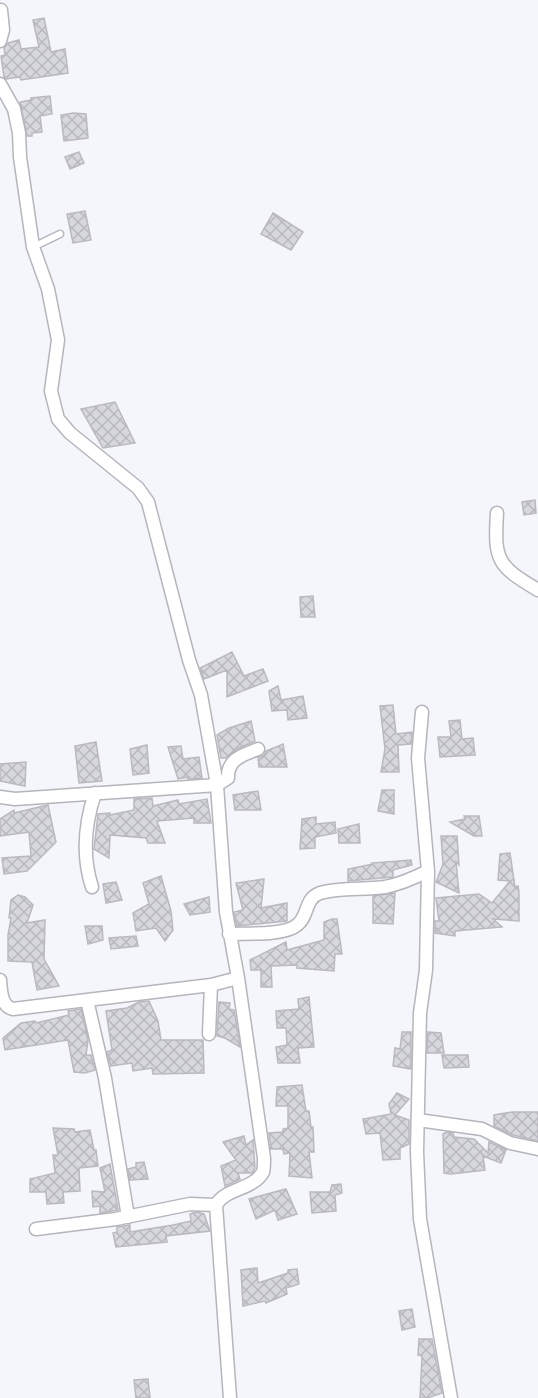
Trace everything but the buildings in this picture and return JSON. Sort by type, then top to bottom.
[{"type":"street","points":[[0,10],[3,30],[0,41]]},
{"type":"street","points":[[0,84],[14,109],[33,246],[48,289],[58,340],[51,391],[58,419],[69,433],[138,488],[148,502],[189,660],[201,695],[217,784],[226,912],[256,1093],[264,1158],[263,1172],[254,1182],[218,1200],[216,1205],[230,1398]]},
{"type":"street","points":[[497,513],[495,541],[504,567],[538,590]]},
{"type":"street","points":[[422,712],[418,758],[428,871],[426,970],[420,1013],[418,1120],[420,1219],[450,1398]]},
{"type":"street","points":[[0,797],[15,799],[217,784],[228,778],[228,768],[236,758],[258,749]]},
{"type":"street","points":[[92,886],[88,875],[85,848],[87,816],[95,794]]},
{"type":"street","points":[[229,934],[289,929],[299,925],[311,898],[317,895],[329,891],[384,887],[408,881],[428,871]]},
{"type":"street","points":[[0,980],[4,1003],[13,1009],[211,985],[238,978]]},
{"type":"street","points":[[208,1034],[211,985]]},
{"type":"street","points":[[87,1000],[105,1078],[128,1217]]},
{"type":"street","points":[[418,1120],[475,1128],[510,1143],[538,1149]]},
{"type":"street","points":[[36,1229],[128,1217],[189,1203],[216,1205]]},
{"type":"lane","points":[[33,246],[60,234]]}]
